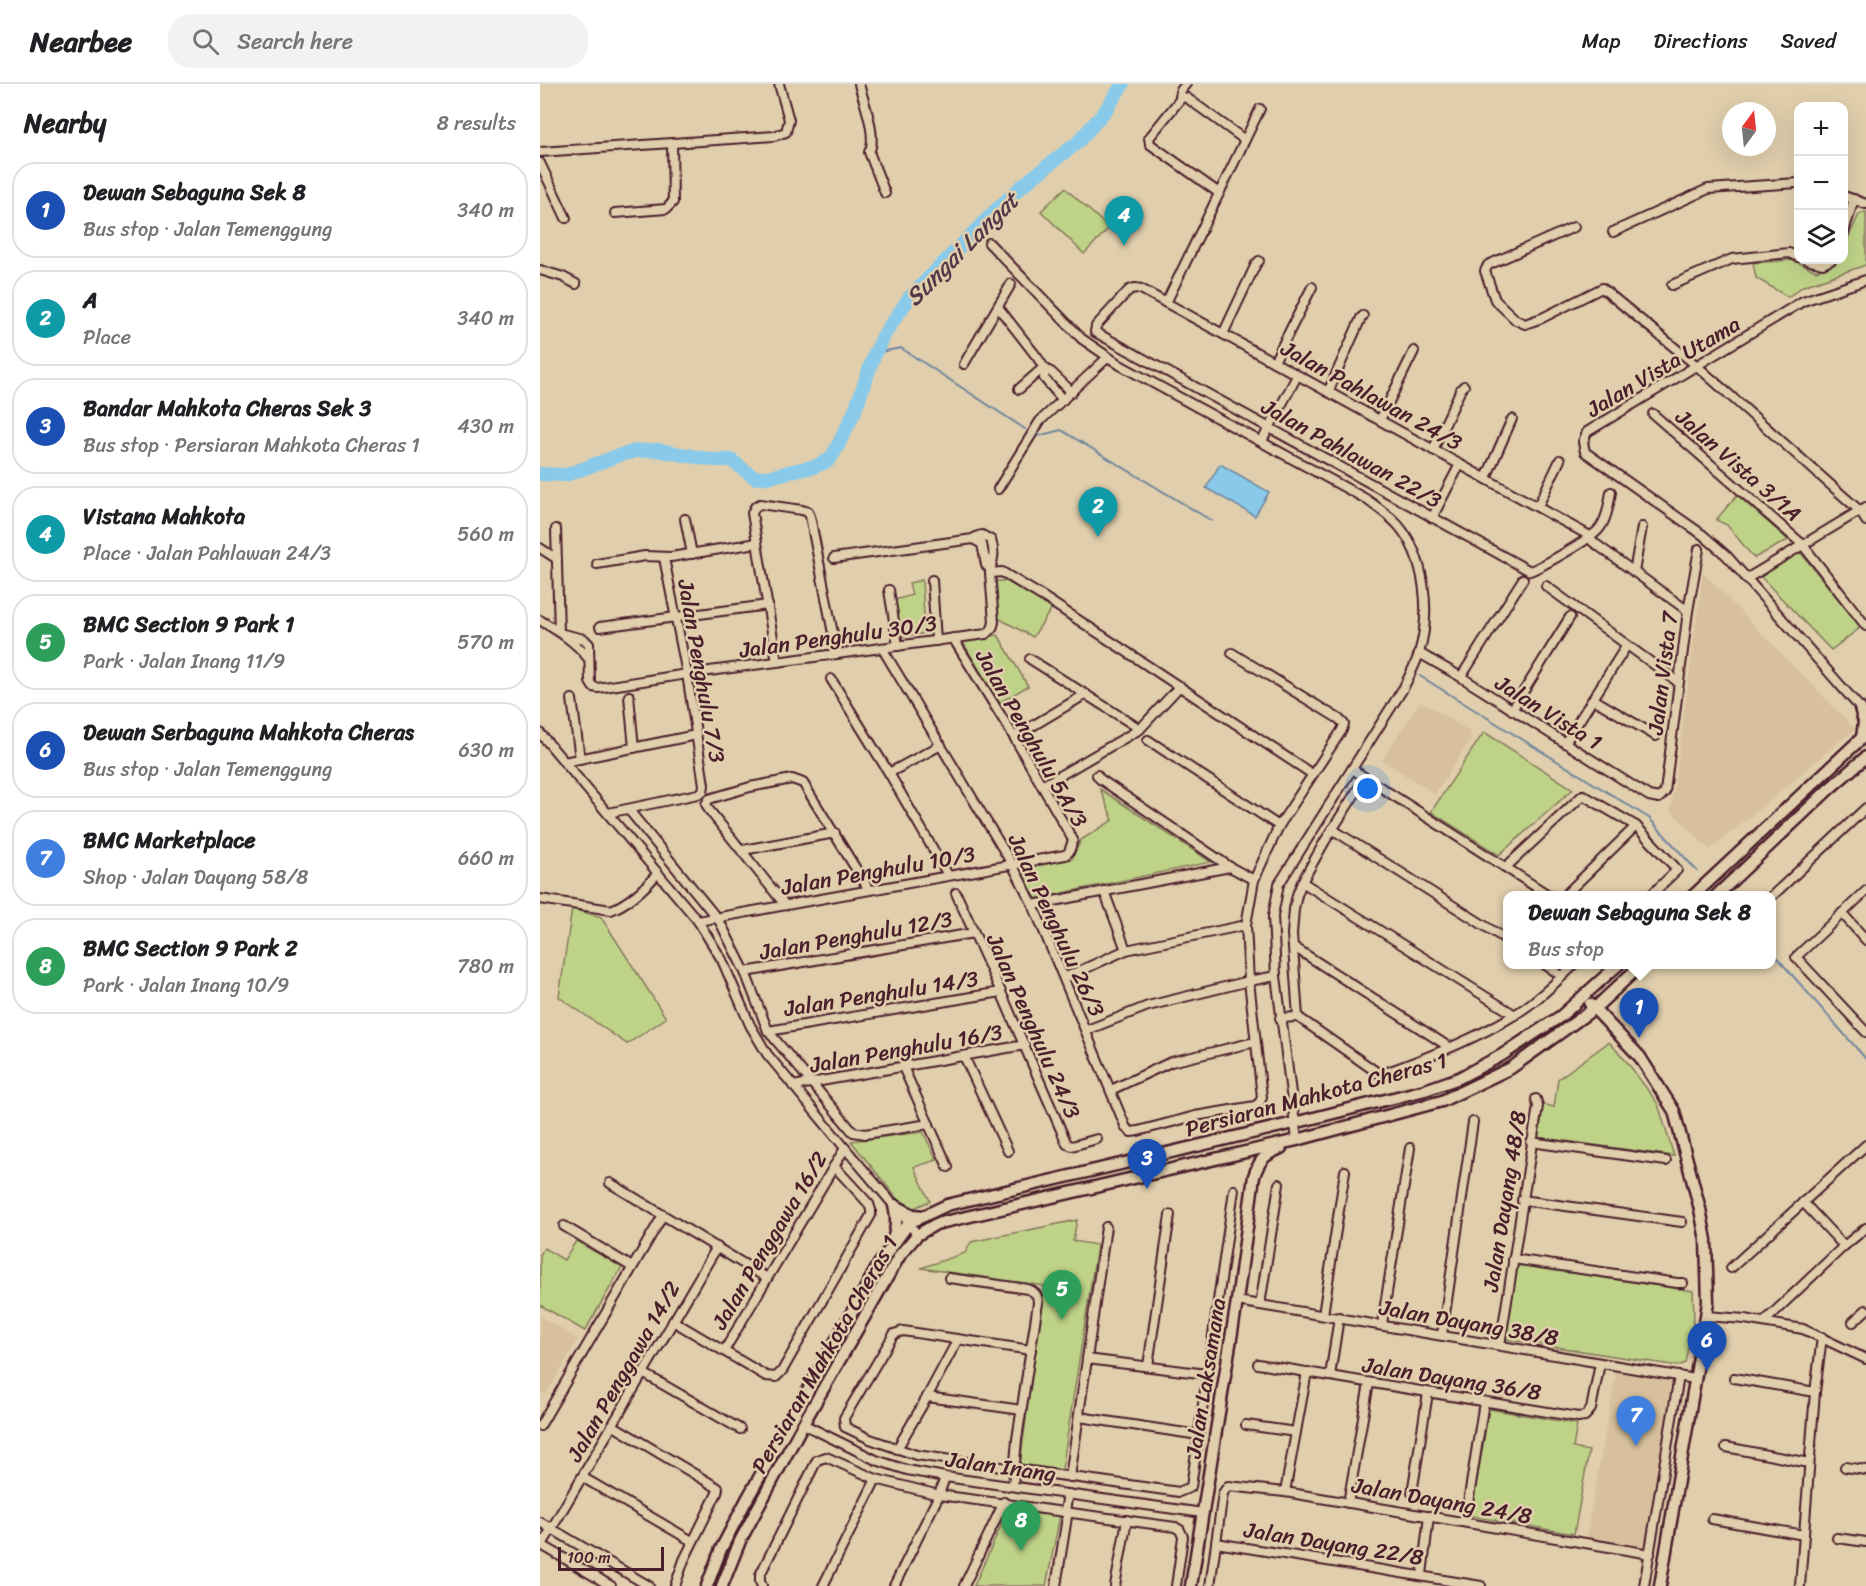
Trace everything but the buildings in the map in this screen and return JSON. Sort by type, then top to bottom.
[{"type":"main road","points":[[1698,891],[1864,736],[1864,711]]},
{"type":"main road","points":[[1721,891],[1866,757]]},
{"type":"main road","name":"Persiaran Mahkota Cheras 1","points":[[707,1586],[721,1549],[746,1501],[879,1264],[909,1223],[947,1205],[1294,1123],[1425,1090],[1459,1078],[1502,1055],[1562,1016],[1614,969]]},
{"type":"main road","name":"Persiaran Mahkota Cheras 1","points":[[722,1586],[740,1540],[803,1424],[900,1255],[917,1235],[936,1224],[1297,1140],[1442,1101],[1510,1068],[1595,1008],[1637,969]]},
{"type":"main road","points":[[1583,997],[1640,1057],[1674,1111],[1698,1198],[1706,1240],[1708,1302],[1660,1586]]},
{"type":"main road","name":"Jalan Laksamana","points":[[1191,1586],[1237,1301],[1254,1176],[1264,1156],[1297,1140]]},
{"type":"main road","points":[[1238,1154],[1249,1162],[1254,1176]]},
{"type":"main road","points":[[894,1205],[913,1215],[924,1216]]},
{"type":"main road","points":[[891,1247],[897,1219],[894,1205]]},
{"type":"street","points":[[540,152],[774,136],[786,132],[789,120],[779,84]]},
{"type":"street","points":[[1186,84],[1181,90],[1184,98],[1245,140]]},
{"type":"street","points":[[859,86],[872,136],[872,146],[869,152],[885,193]]},
{"type":"street","points":[[1184,98],[1149,141],[1150,144],[1219,193]]},
{"type":"street","points":[[1166,303],[1260,109]]},
{"type":"street","points":[[615,213],[666,209],[673,202],[672,142]]},
{"type":"street","points":[[540,163],[566,218]]},
{"type":"street","points":[[1613,232],[1708,189],[1794,183]]},
{"type":"street","points":[[1848,197],[1866,204]]},
{"type":"street","points":[[1848,219],[1854,199]]},
{"type":"street","points":[[1574,227],[1488,264],[1485,271],[1495,300],[1516,320],[1525,324],[1602,288],[1697,366],[1863,509],[1866,521]]},
{"type":"street","points":[[988,243],[1082,339],[1120,365],[1366,499],[1399,526],[1409,540],[1417,559],[1424,582],[1424,627],[1419,654],[1404,687],[1279,884],[1273,916],[1276,976],[1297,1140]]},
{"type":"street","points":[[1672,285],[1732,259],[1789,253],[1794,255]]},
{"type":"street","points":[[1223,334],[1259,261]]},
{"type":"street","points":[[540,270],[563,277],[576,284]]},
{"type":"street","name":"Jalan Vista Utama","points":[[1864,711],[1727,556],[1703,535],[1583,449],[1583,439],[1587,432],[1803,301],[1866,280]]},
{"type":"street","points":[[964,364],[1011,284]]},
{"type":"street","points":[[1275,362],[1312,286]]},
{"type":"street","name":"Jalan Pahlawan 24/3","points":[[1095,332],[1096,326],[1129,290],[1135,288],[1538,506],[1591,539],[1688,611]]},
{"type":"street","points":[[998,307],[1044,368],[1072,392]]},
{"type":"street","points":[[1328,392],[1361,318],[1364,316]]},
{"type":"street","name":"Jalan Pahlawan 22/3","points":[[1095,332],[1530,571],[1591,539]]},
{"type":"street","points":[[1380,420],[1414,351]]},
{"type":"street","points":[[998,489],[1040,421],[1108,357]]},
{"type":"street","points":[[1019,389],[1044,368]]},
{"type":"street","points":[[1044,368],[1044,378],[1064,399]]},
{"type":"street","points":[[1262,441],[1297,376]]},
{"type":"street","points":[[1434,450],[1464,386]]},
{"type":"street","name":"Jalan Vista 3/1A","points":[[1653,414],[1802,544],[1866,626]]},
{"type":"street","points":[[1486,478],[1512,419]]},
{"type":"street","points":[[1538,506],[1560,460]]},
{"type":"street","points":[[1432,518],[1460,464]]},
{"type":"street","points":[[1591,539],[1607,511],[1611,492]]},
{"type":"street","points":[[777,662],[752,513],[760,504],[808,512],[837,654]]},
{"type":"street","points":[[1746,579],[1863,509]]},
{"type":"street","points":[[685,519],[692,554]]},
{"type":"street","points":[[1634,572],[1642,527]]},
{"type":"street","points":[[556,530],[561,633]]},
{"type":"street","points":[[834,558],[973,539],[982,544],[986,565],[990,571],[1002,572],[1312,774]]},
{"type":"street","points":[[597,564],[645,556],[664,558],[757,543]]},
{"type":"street","points":[[540,548],[557,559]]},
{"type":"street","name":"Jalan Vista 7","points":[[1659,798],[1665,792],[1678,682],[1699,549]]},
{"type":"street","name":"Jalan Penghulu 7/3","points":[[628,809],[698,794],[703,791],[704,785],[687,674],[664,558]]},
{"type":"street","name":"Jalan Penghulu 30/3","points":[[561,633],[584,639],[589,644],[591,682],[593,687],[598,688],[986,634],[992,629],[994,622],[990,571]]},
{"type":"street","points":[[1461,677],[1523,579]]},
{"type":"street","points":[[932,580],[936,640]]},
{"type":"street","points":[[1546,586],[1678,682]]},
{"type":"street","points":[[889,590],[898,646]]},
{"type":"street","points":[[600,627],[768,605]]},
{"type":"street","points":[[1512,710],[1570,617]]},
{"type":"street","points":[[540,620],[561,633]]},
{"type":"street","name":"Jalan Penghulu 5A/3","points":[[953,638],[1014,737],[1073,840],[1069,852],[1065,855]]},
{"type":"street","points":[[1565,743],[1627,645]]},
{"type":"street","name":"Jalan Penghulu 26/3","points":[[882,648],[1012,864],[1033,905],[1126,1128],[1138,1131],[1195,1116],[1255,1106],[1262,1097],[1255,1042]]},
{"type":"street","points":[[1111,1090],[1171,1062],[1255,1042],[1246,925],[1254,880],[1279,826],[1344,724],[1340,719],[1232,653]]},
{"type":"street","name":"Jalan Vista 1","points":[[1419,654],[1461,677],[1649,796],[1659,798]]},
{"type":"street","points":[[1030,659],[1140,729]]},
{"type":"street","points":[[831,679],[948,875]]},
{"type":"street","points":[[1042,786],[1140,729],[1180,686]]},
{"type":"street","points":[[1014,737],[1086,694]]},
{"type":"street","points":[[629,696],[634,748]]},
{"type":"street","points":[[572,699],[580,759]]},
{"type":"street","points":[[1593,699],[1656,736]]},
{"type":"street","points":[[540,733],[698,921],[722,960],[750,1025],[767,1054],[917,1235]]},
{"type":"street","points":[[564,762],[696,735]]},
{"type":"street","points":[[1148,740],[1279,826]]},
{"type":"street","points":[[889,773],[941,745]]},
{"type":"street","points":[[1352,768],[1542,891]]},
{"type":"street","points":[[1097,775],[1230,867],[1254,880]]},
{"type":"street","points":[[1298,1017],[1292,934],[1294,909],[1302,882],[1332,829],[1365,778]]},
{"type":"street","points":[[784,902],[708,810],[706,804],[709,799],[792,779],[803,783],[868,888]]},
{"type":"street","points":[[1506,867],[1583,795],[1636,826],[1675,867],[1677,870],[1655,891]]},
{"type":"street","points":[[1776,892],[1866,808]]},
{"type":"street","points":[[608,813],[628,809],[717,917],[745,972],[768,1031],[853,1132],[865,1134],[929,1124]]},
{"type":"street","points":[[1569,891],[1636,826]]},
{"type":"street","points":[[1332,829],[1503,937]]},
{"type":"street","points":[[743,850],[835,833]]},
{"type":"street","name":"Jalan Penghulu 10/3","points":[[698,921],[784,902],[1065,855]]},
{"type":"street","points":[[1033,905],[1230,867]]},
{"type":"street","points":[[540,899],[611,910],[619,907],[646,886],[658,873]]},
{"type":"street","points":[[1302,882],[1515,1015]]},
{"type":"street","points":[[1104,891],[1126,950]]},
{"type":"street","points":[[1866,891],[1796,957],[1866,1032]]},
{"type":"street","name":"Jalan Penghulu 24/3","points":[[956,893],[1025,1045],[1066,1144],[1072,1146],[1096,1139]]},
{"type":"street","points":[[1842,913],[1866,940]]},
{"type":"street","points":[[1064,978],[1126,950],[1246,925]]},
{"type":"street","name":"Jalan Penghulu 12/3","points":[[745,972],[974,933]]},
{"type":"street","points":[[1294,947],[1449,1047]]},
{"type":"street","points":[[1552,969],[1562,976]]},
{"type":"street","points":[[1280,1018],[1298,1017],[1378,1073],[1431,1057],[1515,1015],[1550,989],[1570,969]]},
{"type":"street","points":[[1087,1030],[1148,1006],[1276,976]]},
{"type":"street","name":"Jalan Penghulu 14/3","points":[[768,1031],[1001,992]]},
{"type":"street","name":"Jalan Penghulu 16/3","points":[[793,1086],[1025,1045]]},
{"type":"street","points":[[964,1056],[1008,1151]]},
{"type":"street","points":[[903,1067],[948,1167]]},
{"type":"street","name":"Jalan Dayang 48/8","points":[[1500,1345],[1538,1106],[1536,1099]]},
{"type":"street","points":[[1442,1335],[1473,1122]]},
{"type":"street","points":[[1531,1142],[1666,1161]]},
{"type":"street","points":[[1731,1268],[1866,1145]]},
{"type":"street","points":[[1382,1324],[1410,1148]]},
{"type":"street","name":"Jalan Penggawa 16/2","points":[[724,1351],[844,1149]]},
{"type":"street","points":[[673,1321],[766,1376],[776,1377],[788,1361],[871,1215],[869,1204],[834,1166]]},
{"type":"street","points":[[1323,1315],[1345,1171]]},
{"type":"street","points":[[610,1182],[767,1278]]},
{"type":"street","points":[[1260,1305],[1279,1184]]},
{"type":"street","points":[[1031,1350],[903,1331],[894,1334],[844,1418],[845,1427],[870,1439],[916,1455],[1179,1492],[1191,1487],[1234,1191]]},
{"type":"street","points":[[1522,1200],[1682,1222]]},
{"type":"street","points":[[1803,1202],[1844,1246]]},
{"type":"street","points":[[540,1426],[663,1215]]},
{"type":"street","points":[[1148,1366],[1170,1215]]},
{"type":"street","points":[[564,1226],[632,1267]]},
{"type":"street","points":[[1070,1477],[1106,1227]]},
{"type":"street","points":[[1765,1322],[1844,1246],[1866,1228]]},
{"type":"street","name":"Jalan Penggawa 14/2","points":[[541,1544],[717,1247]]},
{"type":"street","points":[[1513,1259],[1683,1283]]},
{"type":"street","points":[[949,1278],[1028,1288],[1035,1292],[1038,1303],[1013,1486]]},
{"type":"street","name":"Jalan Dayang 38/8","points":[[1237,1301],[1695,1379]]},
{"type":"street","points":[[1853,1322],[1866,1310]]},
{"type":"street","points":[[1706,1316],[1765,1322],[1803,1329],[1866,1359]]},
{"type":"street","points":[[1330,1376],[1338,1317]]},
{"type":"street","points":[[1800,1586],[1815,1392],[1822,1337]]},
{"type":"street","points":[[897,1449],[958,1339]]},
{"type":"street","points":[[1087,1359],[1207,1374]]},
{"type":"street","name":"Jalan Dayang 36/8","points":[[1258,1364],[1578,1417],[1586,1416],[1591,1409],[1600,1363]]},
{"type":"street","points":[[1285,1492],[1307,1372]]},
{"type":"street","points":[[643,1373],[740,1429]]},
{"type":"street","points":[[1644,1586],[1679,1376]]},
{"type":"street","points":[[1734,1378],[1815,1392]]},
{"type":"street","points":[[1348,1503],[1369,1383]]},
{"type":"street","points":[[1412,1493],[1428,1393]]},
{"type":"street","points":[[927,1397],[1022,1410]]},
{"type":"street","points":[[1465,1522],[1484,1402]]},
{"type":"street","points":[[1078,1417],[1199,1435]]},
{"type":"street","name":"Jalan Inang","points":[[803,1424],[876,1460],[907,1470],[1203,1513]]},
{"type":"street","points":[[612,1425],[718,1488],[679,1570],[675,1586]]},
{"type":"street","points":[[1246,1425],[1296,1432]]},
{"type":"street","points":[[1726,1447],[1809,1462]]},
{"type":"street","points":[[762,1586],[760,1575],[817,1460],[826,1457],[876,1479],[939,1495],[1175,1527],[1180,1530],[1183,1537],[1176,1586]]},
{"type":"street","points":[[1665,1460],[1680,1462]]},
{"type":"street","points":[[1845,1467],[1866,1470]]},
{"type":"street","points":[[894,1586],[939,1495],[945,1476]]},
{"type":"street","points":[[582,1477],[692,1541]]},
{"type":"street","points":[[823,1586],[876,1479]]},
{"type":"street","name":"Jalan Dayang 24/8","points":[[1216,1543],[1223,1493],[1228,1486],[1285,1492],[1650,1554]]},
{"type":"street","points":[[1056,1586],[1072,1495]]},
{"type":"street","points":[[964,1586],[1004,1502]]},
{"type":"street","points":[[1422,1575],[1429,1516]]},
{"type":"street","points":[[1712,1519],[1804,1535]]},
{"type":"street","points":[[1115,1586],[1126,1520]]},
{"type":"street","points":[[540,1522],[649,1586]]},
{"type":"street","points":[[1838,1538],[1866,1542]]},
{"type":"street","points":[[1210,1586],[1216,1543]]},
{"type":"street","name":"Jalan Dayang 22/8","points":[[1216,1543],[1481,1586]]},
{"type":"street","points":[[541,1544],[611,1586]]},
{"type":"shaded area","points":[[1703,573],[1855,729],[1710,850],[1671,811]]},
{"type":"shaded area","points":[[1420,701],[1469,731],[1471,739],[1435,794],[1382,760]]},
{"type":"shaded area","points":[[540,1316],[578,1339],[546,1395],[540,1392]]},
{"type":"shaded area","points":[[1617,1368],[1675,1378],[1645,1550],[1586,1539]]},
{"type":"green space","points":[[1065,188],[1109,228],[1084,254],[1041,211]]},
{"type":"green space","points":[[1866,212],[1866,265],[1803,286],[1788,297],[1756,278],[1753,263],[1792,260],[1794,264],[1801,264],[1816,271],[1836,264],[1848,264],[1848,239],[1859,214]]},
{"type":"green space","points":[[1737,495],[1788,540],[1754,558],[1727,525],[1716,520]]},
{"type":"green space","points":[[1800,552],[1861,627],[1831,650],[1761,577]]},
{"type":"green space","points":[[922,580],[925,633],[901,637],[895,600],[912,595],[909,583]]},
{"type":"green space","points":[[996,581],[1006,581],[1052,608],[1033,637],[998,618]]},
{"type":"green space","points":[[998,635],[1028,686],[999,703],[962,641]]},
{"type":"green space","points":[[1484,732],[1573,789],[1499,855],[1431,812]]},
{"type":"green space","points":[[1100,789],[1211,862],[1034,899],[1022,868],[1072,859],[1081,840],[1113,820]]},
{"type":"green space","points":[[572,909],[601,917],[666,1018],[627,1044],[559,997]]},
{"type":"green space","points":[[1609,1042],[1658,1104],[1674,1156],[1536,1137],[1541,1104],[1554,1107],[1558,1079]]},
{"type":"green space","points":[[923,1132],[937,1160],[914,1167],[930,1201],[907,1211],[851,1141]]},
{"type":"green space","points":[[1077,1220],[1073,1241],[1097,1245],[1062,1470],[1020,1464],[1044,1286],[921,1268],[965,1253],[971,1242]]},
{"type":"green space","points":[[576,1241],[622,1267],[585,1331],[540,1305],[540,1255],[544,1248],[564,1260]]},
{"type":"green space","points":[[1518,1265],[1693,1291],[1694,1317],[1685,1363],[1678,1366],[1505,1339]]},
{"type":"green space","points":[[1489,1409],[1577,1424],[1573,1448],[1589,1451],[1574,1534],[1471,1516]]},
{"type":"green space","points":[[1008,1510],[1060,1516],[1046,1586],[974,1586]]},
{"type":"water","points":[[1220,464],[1269,492],[1255,516],[1206,488]]},
{"type":"waterway","name":"Sungai Langat","points":[[540,474],[566,475],[617,456],[636,451],[657,450],[714,460],[731,460],[755,478],[813,467],[828,461],[854,413],[875,353],[885,333],[910,297],[1022,186],[1078,142],[1105,111],[1123,84]]},
{"type":"waterway","points":[[875,353],[901,348],[1025,429]]},
{"type":"waterway","points":[[1038,436],[1061,430],[1212,521]]},
{"type":"waterway","points":[[1420,676],[1649,818],[1697,871]]},
{"type":"waterway","points":[[1776,957],[1866,1059]]},
{"type":"place","name":"Vistana Mahkota","points":[[1124,246]]},
{"type":"place","name":"A","points":[[1098,537]]},
{"type":"place","name":"Dewan Sebaguna Sek 8","points":[[1639,1038]]},
{"type":"place","name":"Bandar Mahkota Cheras Sek 3","points":[[1147,1189]]},
{"type":"place","name":"BMC Section 9 Park 1","points":[[1062,1320]]},
{"type":"place","name":"Dewan Serbaguna Mahkota Cheras","points":[[1707,1371]]},
{"type":"place","name":"BMC Marketplace","points":[[1636,1446]]},
{"type":"place","name":"BMC Section 9 Park 2","points":[[1021,1551]]}]
